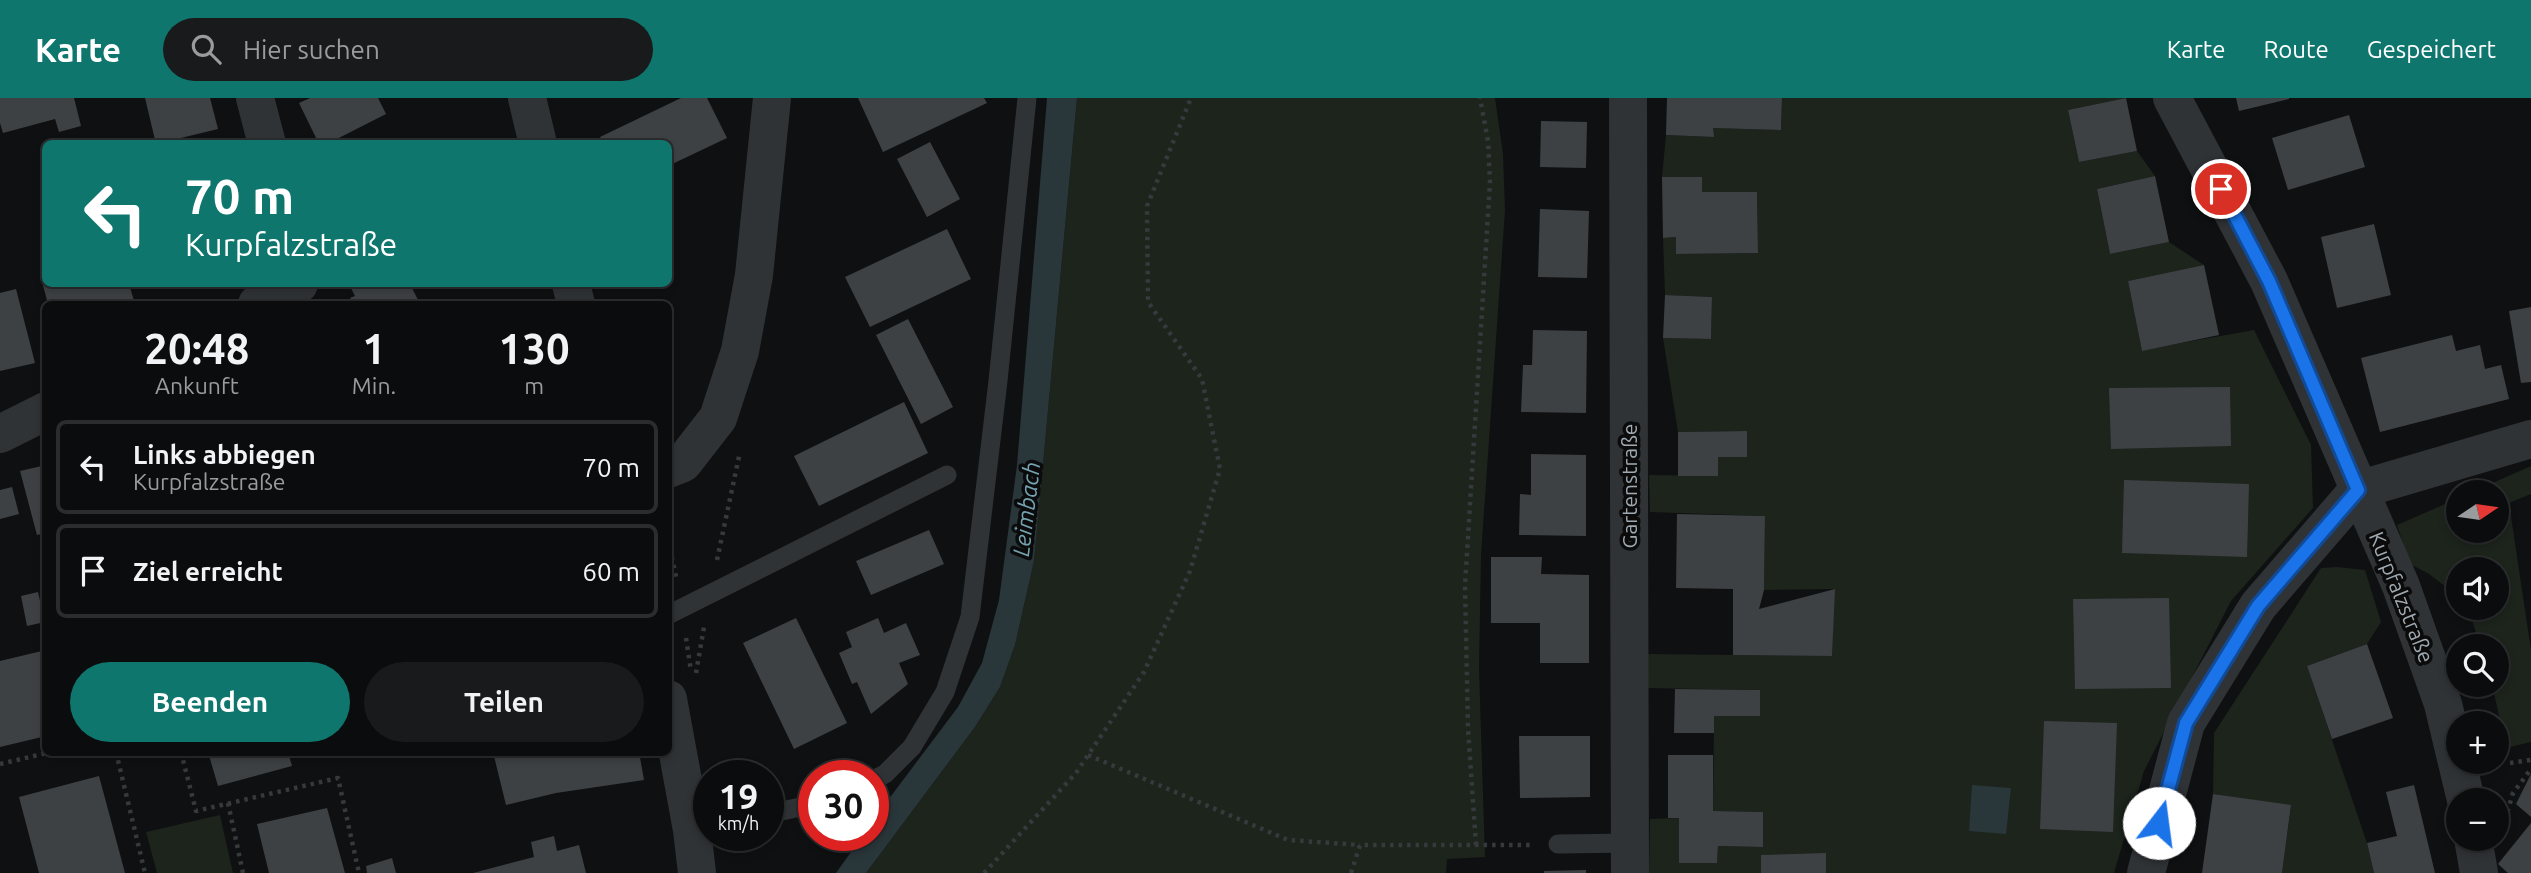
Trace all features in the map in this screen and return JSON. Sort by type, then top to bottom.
[{"type":"street","points":[[255,98],[266,140]]},
{"type":"street","points":[[527,98],[537,140]]},
{"type":"street","points":[[672,467],[682,463],[718,418],[740,351],[754,275],[772,98]]},
{"type":"street","name":"Gartenstraße","points":[[1628,98],[1630,858]]},
{"type":"street","name":"Kurpfalzstraße","points":[[2172,98],[2269,281],[2401,586],[2443,704],[2463,788]]},
{"type":"street","points":[[263,301],[293,287]]},
{"type":"street","points":[[0,433],[42,413]]},
{"type":"street","points":[[2146,873],[2186,723],[2258,606],[2358,490],[2531,439]]},
{"type":"street","points":[[682,687],[697,873]]},
{"type":"street","points":[[2475,851],[2479,873]]},
{"type":"lane","points":[[889,770],[912,747],[945,692],[970,617],[1027,98]]},
{"type":"lane","points":[[672,613],[947,475]]},
{"type":"lane","points":[[1558,845],[1630,858]]},
{"type":"path","points":[[984,873],[1076,774],[1144,672],[1190,571],[1220,469],[1202,379],[1148,302],[1147,206],[1191,98]]},
{"type":"path","points":[[1476,845],[1468,729],[1465,585],[1490,182],[1488,141],[1480,98]]},
{"type":"path","points":[[682,687],[710,595],[740,450]]},
{"type":"path","points":[[0,764],[42,754]]},
{"type":"path","points":[[1088,755],[1288,840],[1360,845],[1558,845]]},
{"type":"path","points":[[117,756],[145,873]]},
{"type":"path","points":[[181,756],[196,811],[338,778],[359,873]]},
{"type":"path","points":[[2510,763],[2531,760]]},
{"type":"path","points":[[2513,793],[2531,769]]},
{"type":"path","points":[[228,803],[243,873]]},
{"type":"path","points":[[1351,873],[1360,845]]},
{"type":"shaded area","points":[[1077,98],[1495,98],[1503,154],[1505,210],[1481,555],[1479,669],[1485,857],[1447,859],[1446,873],[866,873],[882,851],[889,851],[889,842],[975,727],[1000,687],[1015,645],[1034,561]]},
{"type":"shaded area","points":[[1782,98],[2126,98],[2068,110],[2079,162],[2137,151],[2155,176],[2097,189],[2110,254],[2169,242],[2204,265],[2128,281],[2142,350],[2254,330],[2311,445],[2313,508],[2231,601],[2144,771],[2114,873],[1649,873],[1650,819],[1679,818],[1679,863],[1717,863],[1718,846],[1763,847],[1763,812],[1713,811],[1714,716],[1760,716],[1760,690],[1646,688],[1648,654],[1832,656],[1834,589],[1764,590],[1765,516],[1650,512],[1649,475],[1718,476],[1718,457],[1747,457],[1747,431],[1678,432],[1663,338],[1711,339],[1712,297],[1665,295],[1663,238],[1676,237],[1677,254],[1758,253],[1757,192],[1702,192],[1701,177],[1662,177],[1666,135],[1713,137],[1713,128],[1781,130]]},
{"type":"shaded area","points":[[2531,466],[2531,494],[2510,503],[2510,480],[2499,480]]},
{"type":"shaded area","points":[[2446,504],[2446,543],[2509,543],[2510,510],[2531,650],[2531,742],[2509,747],[2509,711],[2498,711],[2495,697],[2509,697],[2509,634],[2476,634],[2472,620],[2509,620],[2509,557],[2446,557],[2446,587],[2410,564],[2397,525]]},
{"type":"shaded area","points":[[2321,568],[2365,570],[2381,622],[2367,644],[2307,666],[2367,843],[2374,873],[2282,873],[2291,806],[2213,794],[2214,733]]},
{"type":"shaded area","points":[[220,815],[233,873],[157,873],[146,832]]},
{"type":"water","name":"Leimbach","points":[[1047,98],[1077,98],[1034,561],[1015,645],[1000,687],[975,727],[889,842],[889,799],[958,707],[982,663],[999,600],[1017,465]]},
{"type":"water","points":[[1972,785],[2011,788],[2006,834],[1969,831]]},
{"type":"water","points":[[852,851],[882,851],[866,873],[836,873]]},
{"type":"building","points":[[0,98],[74,98],[81,126],[59,132],[55,119],[3,133],[0,123]]},
{"type":"building","points":[[145,98],[210,98],[218,129],[173,140],[155,140]]},
{"type":"building","points":[[310,98],[378,98],[386,114],[335,140],[317,140],[299,103]]},
{"type":"building","points":[[681,98],[707,98],[727,138],[672,164],[672,140],[602,140],[600,137]]},
{"type":"building","points":[[858,98],[984,98],[987,103],[883,152]]},
{"type":"building","points":[[1667,98],[1782,98],[1781,130],[1713,128],[1714,137],[1666,135]]},
{"type":"building","points":[[2126,98],[2137,151],[2079,162],[2068,110]]},
{"type":"building","points":[[2236,98],[2289,98],[2289,99],[2239,111]]},
{"type":"building","points":[[2349,115],[2365,167],[2288,190],[2272,138]]},
{"type":"building","points":[[1541,121],[1587,122],[1586,168],[1540,167]]},
{"type":"building","points":[[930,142],[960,199],[927,217],[897,159]]},
{"type":"building","points":[[2155,176],[2169,242],[2110,254],[2097,189]]},
{"type":"building","points":[[1662,177],[1702,177],[1702,192],[1757,192],[1758,253],[1676,254],[1676,237],[1663,238]]},
{"type":"building","points":[[1540,209],[1589,211],[1587,278],[1538,277]]},
{"type":"building","points":[[2374,224],[2391,295],[2337,308],[2321,237]]},
{"type":"building","points":[[947,229],[971,279],[870,327],[845,277]]},
{"type":"building","points":[[2204,265],[2219,335],[2142,351],[2128,281]]},
{"type":"building","points":[[43,287],[130,287],[134,301],[47,301]]},
{"type":"building","points":[[350,287],[412,287],[418,301],[352,301],[350,298],[355,296]]},
{"type":"building","points":[[16,289],[35,363],[0,371],[0,293]]},
{"type":"building","points":[[1665,295],[1712,297],[1711,339],[1663,338]]},
{"type":"building","points":[[2531,307],[2531,382],[2521,383],[2509,311]]},
{"type":"building","points":[[908,319],[953,407],[921,424],[876,335]]},
{"type":"building","points":[[1533,330],[1587,331],[1586,413],[1521,412],[1523,365],[1532,365]]},
{"type":"building","points":[[2452,335],[2456,351],[2480,345],[2485,369],[2501,365],[2509,399],[2380,432],[2361,358]]},
{"type":"building","points":[[2230,387],[2231,446],[2111,449],[2109,388]]},
{"type":"building","points":[[904,402],[928,453],[819,506],[794,456]]},
{"type":"building","points":[[1747,431],[1747,457],[1718,457],[1718,476],[1678,476],[1678,432]]},
{"type":"building","points":[[1531,454],[1586,455],[1586,536],[1519,535],[1520,494],[1531,495]]},
{"type":"building","points":[[42,466],[42,534],[37,535],[20,471]]},
{"type":"building","points":[[2124,480],[2249,484],[2247,557],[2122,553]]},
{"type":"building","points":[[12,487],[19,514],[0,519],[0,490]]},
{"type":"building","points":[[1677,514],[1765,516],[1764,590],[1759,609],[1835,589],[1832,656],[1733,655],[1733,589],[1676,588]]},
{"type":"building","points":[[929,530],[944,564],[871,595],[856,561]]},
{"type":"building","points":[[1491,557],[1542,557],[1541,574],[1589,575],[1589,663],[1540,663],[1540,623],[1491,623]]},
{"type":"building","points":[[38,592],[42,623],[27,626],[21,596]]},
{"type":"building","points":[[2169,598],[2171,688],[2075,689],[2073,599]]},
{"type":"building","points":[[796,618],[847,723],[794,749],[743,643]]},
{"type":"building","points":[[878,618],[884,633],[906,623],[920,655],[899,663],[908,684],[871,714],[857,682],[852,684],[839,653],[852,647],[846,632]]},
{"type":"building","points":[[2367,644],[2393,718],[2332,739],[2307,666]]},
{"type":"building","points":[[42,651],[42,737],[0,747],[0,661]]},
{"type":"building","points":[[1675,689],[1760,690],[1760,716],[1714,716],[1714,733],[1674,733]]},
{"type":"building","points":[[2044,721],[2117,723],[2113,832],[2040,829]]},
{"type":"building","points":[[1519,736],[1590,736],[1590,797],[1520,798]]},
{"type":"building","points":[[1668,755],[1713,755],[1713,811],[1763,812],[1763,847],[1718,846],[1717,863],[1679,863],[1679,818],[1668,818]]},
{"type":"building","points":[[209,756],[289,756],[292,766],[218,786]]},
{"type":"building","points":[[494,756],[640,756],[644,780],[556,793],[506,805]]},
{"type":"building","points":[[2531,774],[2531,817],[2516,804]]},
{"type":"building","points":[[99,776],[125,873],[39,873],[19,797]]},
{"type":"building","points":[[2414,785],[2435,873],[2374,873],[2367,843],[2397,836],[2386,792]]},
{"type":"building","points":[[2213,794],[2291,805],[2282,873],[2202,873]]},
{"type":"building","points":[[327,808],[345,873],[269,873],[257,824]]},
{"type":"building","points":[[2531,823],[2531,873],[2508,873],[2498,864]]},
{"type":"building","points":[[554,836],[557,851],[579,845],[586,873],[473,873],[534,857],[531,842]]},
{"type":"building","points":[[1826,853],[1826,873],[1761,873],[1761,855]]},
{"type":"building","points":[[392,858],[396,873],[367,873],[366,866]]},
{"type":"building","points":[[1586,870],[1586,873],[1544,873],[1544,871]]},
{"type":"route","points":[[2159,823],[2186,723],[2258,606],[2358,490],[2269,281],[2221,189]]}]
